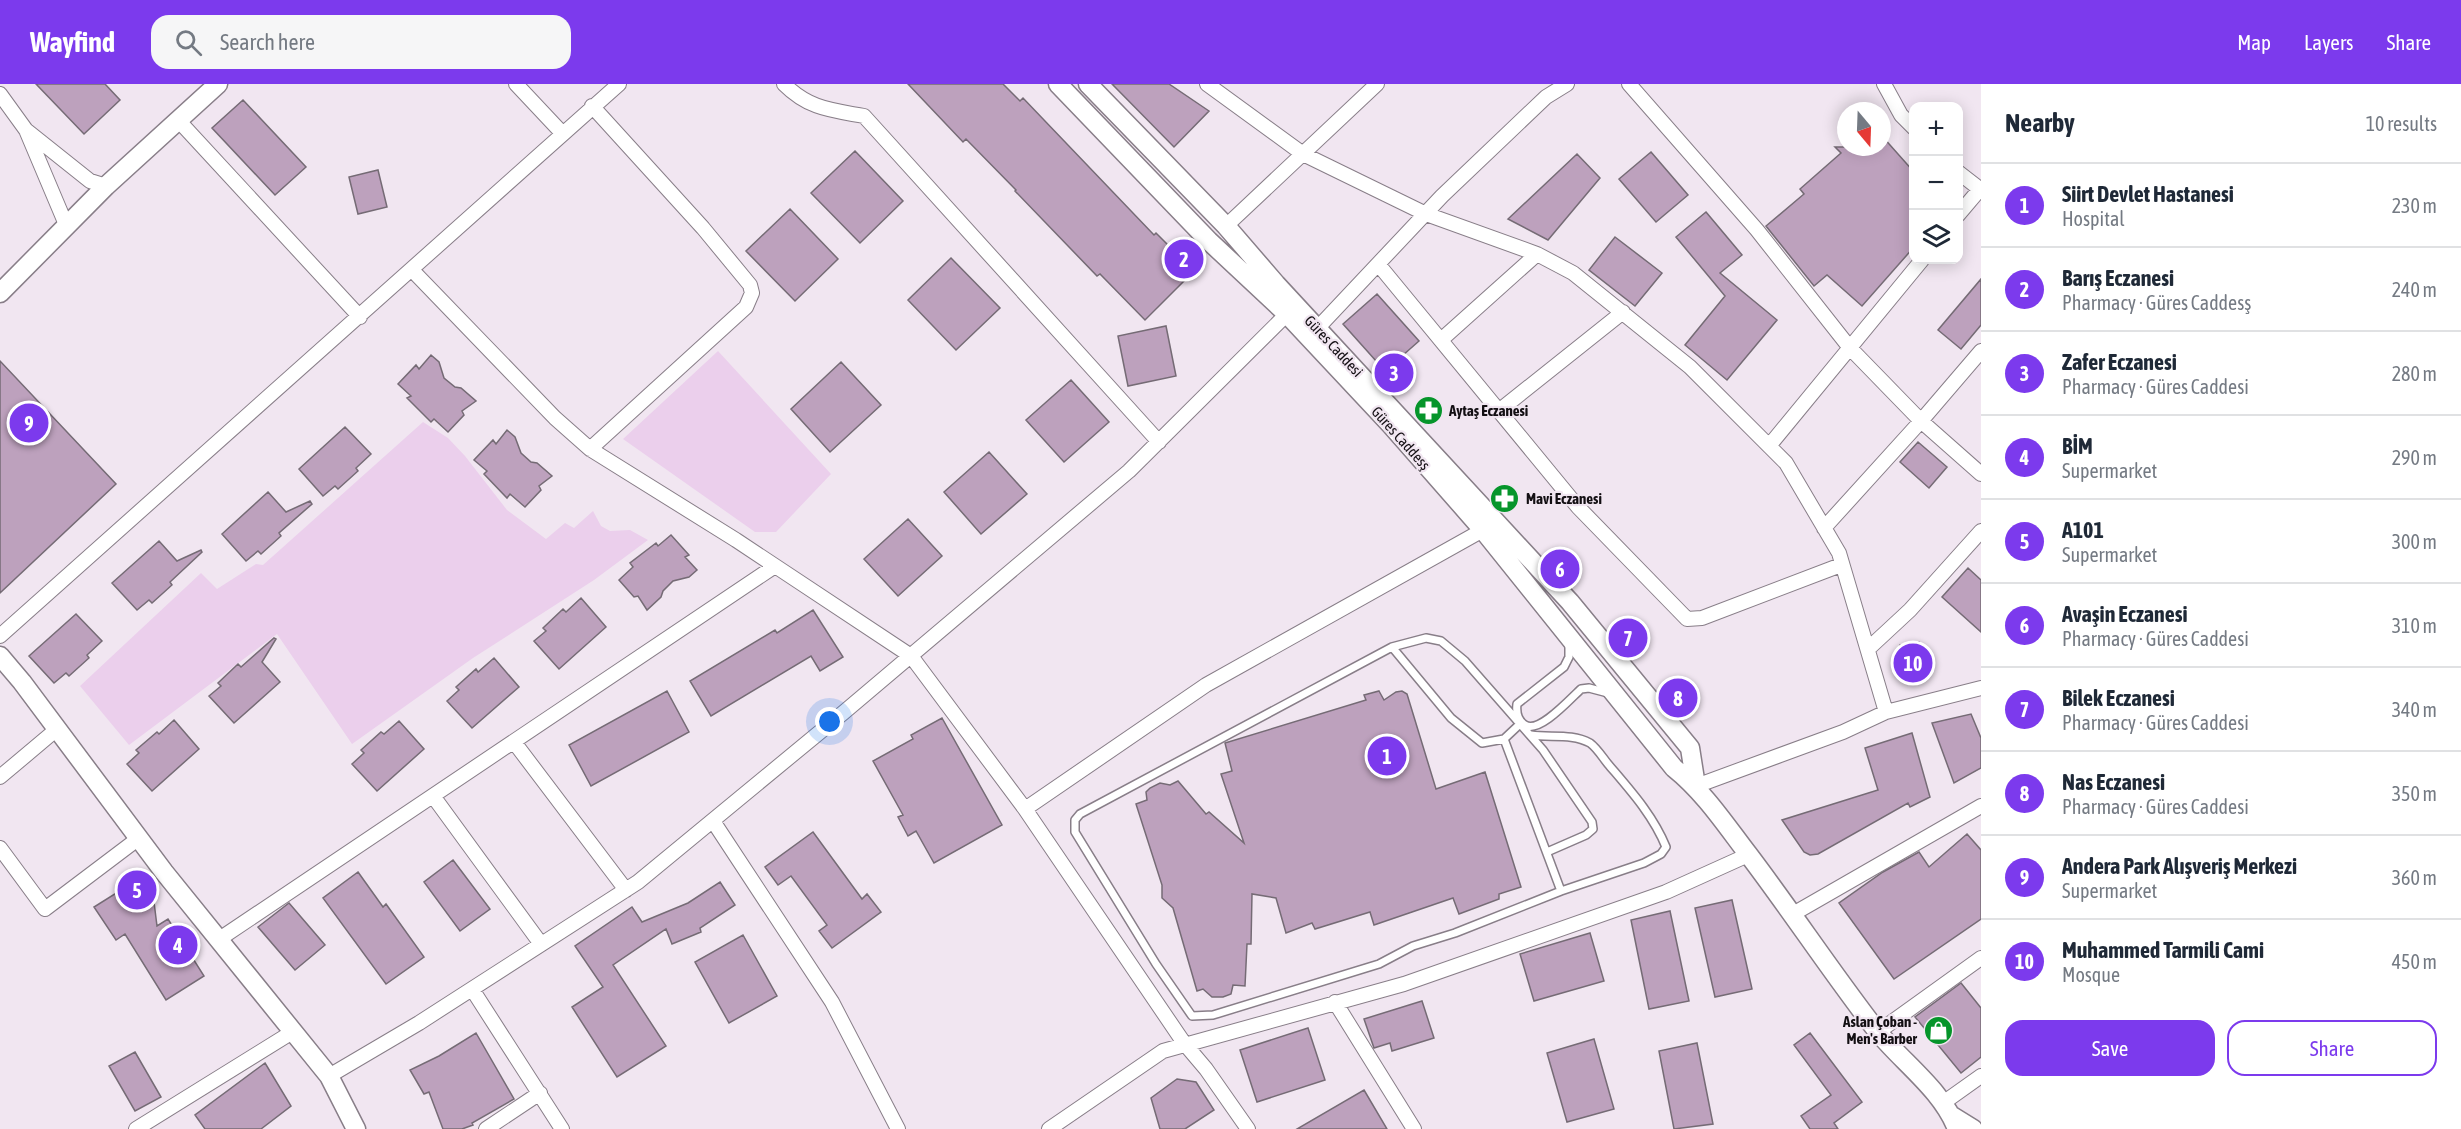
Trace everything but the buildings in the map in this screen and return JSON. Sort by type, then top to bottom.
[{"type":"street","points":[[0,293],[106,186],[218,84]]},
{"type":"street","points":[[516,84],[563,134]]},
{"type":"street","points":[[0,636],[619,84]]},
{"type":"street","points":[[784,84],[796,96],[819,108],[864,116],[1159,442]]},
{"type":"street","name":"Güres Caddesş","points":[[1058,84],[1209,241],[1287,314],[1313,333],[1483,530],[1674,768],[1696,786]]},
{"type":"street","name":"Güres Caddesi","points":[[1088,84],[1226,226],[1313,333],[1570,602],[1690,748],[1696,786]]},
{"type":"street","points":[[1207,84],[1303,154],[1426,214],[1537,254],[1573,273],[1690,368],[1786,463],[1839,552],[1886,712]]},
{"type":"street","points":[[1226,226],[1377,84]]},
{"type":"street","points":[[1313,333],[1442,196],[1546,97],[1567,84]]},
{"type":"street","points":[[1629,84],[1757,230],[1850,348],[1921,421],[1981,474]]},
{"type":"street","points":[[1884,84],[1901,115],[1909,123]]},
{"type":"street","points":[[0,94],[26,130],[67,227]]},
{"type":"street","points":[[590,449],[746,308],[752,293],[750,285],[703,228],[592,106]]},
{"type":"street","points":[[178,120],[360,317]]},
{"type":"street","points":[[26,130],[90,182],[106,186]]},
{"type":"street","points":[[1963,175],[1980,190],[1963,210]]},
{"type":"street","points":[[1441,340],[1537,254]]},
{"type":"street","points":[[1378,264],[1578,507],[1687,619],[1702,618],[1841,565]]},
{"type":"street","points":[[1769,446],[1919,264]]},
{"type":"street","points":[[412,270],[555,418],[590,449],[775,566],[911,656],[1024,809],[1184,1043],[1206,1069],[1248,1129]]},
{"type":"street","points":[[1500,410],[1623,312]]},
{"type":"street","points":[[329,1076],[472,989],[626,890],[713,821],[1129,471],[1287,314]]},
{"type":"street","points":[[1824,528],[1981,351]]},
{"type":"street","points":[[1024,809],[1206,685],[1483,530]]},
{"type":"street","points":[[1868,649],[1910,610],[1981,531]]},
{"type":"street","points":[[219,940],[775,566]]},
{"type":"street","points":[[0,656],[139,838],[329,1076],[356,1129]]},
{"type":"street","points":[[1973,1129],[1950,1116],[1878,1032],[1793,914],[1696,786],[1843,732],[1886,712],[1981,688]]},
{"type":"street","points":[[0,777],[57,729]]},
{"type":"street","points":[[514,742],[626,890]]},
{"type":"street","points":[[434,796],[541,944]]},
{"type":"street","points":[[1793,914],[1981,806]]},
{"type":"street","points":[[713,821],[832,1002],[898,1129]]},
{"type":"street","points":[[0,848],[45,909],[139,838]]},
{"type":"street","points":[[1049,1129],[1163,1051],[1184,1043],[1404,984],[1655,896],[1748,855]]},
{"type":"street","points":[[1878,1032],[1981,958]]},
{"type":"street","points":[[472,989],[562,1129]]},
{"type":"street","points":[[1335,1002],[1414,1129]]},
{"type":"street","points":[[136,1129],[294,1031]]},
{"type":"street","points":[[1950,1116],[1981,1076]]},
{"type":"street","points":[[486,1129],[540,1093]]},
{"type":"lane","points":[[1568,637],[1569,657],[1564,667],[1517,704],[1516,712],[1521,723],[1529,728],[1539,726],[1581,689],[1589,688],[1614,694]]},
{"type":"lane","points":[[1531,735],[1548,738],[1574,737],[1591,744],[1645,809],[1659,830],[1666,847],[1661,854],[1644,863],[1561,891],[1455,933],[1413,946],[1379,964],[1214,1015],[1192,1016],[1156,964],[1075,832],[1075,820],[1080,814],[1392,647],[1426,638],[1441,642],[1465,661],[1521,723],[1592,822],[1593,829],[1586,835],[1547,852]]},
{"type":"lane","points":[[1392,647],[1451,718],[1482,743],[1504,739],[1521,723]]},
{"type":"lane","points":[[1504,739],[1561,891]]},
{"type":"shaded area","points":[[718,351],[831,474],[776,532],[755,532],[623,439]]},
{"type":"shaded area","points":[[423,422],[448,438],[507,510],[546,539],[565,523],[574,528],[593,511],[601,526],[610,531],[630,530],[648,540],[594,580],[473,658],[352,744],[277,634],[129,745],[80,686],[201,573],[217,589],[256,564],[263,565]]},
{"type":"place","name":"Barış Eczanesi","points":[[1184,259]]},
{"type":"place","name":"Zafer Eczanesi","points":[[1394,373]]},
{"type":"place","name":"Aytaş Eczanesi","points":[[1428,410]]},
{"type":"place","name":"Andera Park Alışveriş Merkezi","points":[[29,423]]},
{"type":"place","name":"Mavi Eczanesi","points":[[1505,498]]},
{"type":"place","name":"Avaşin Eczanesi","points":[[1560,569]]},
{"type":"place","name":"Bilek Eczanesi","points":[[1628,638]]},
{"type":"place","name":"Muhammed Tarmili Cami","points":[[1913,663]]},
{"type":"place","name":"Nas Eczanesi","points":[[1678,698]]},
{"type":"place","name":"Siirt Devlet Hastanesi","points":[[1387,756]]},
{"type":"place","name":"A101","points":[[137,890]]},
{"type":"place","name":"BİM","points":[[178,945]]},
{"type":"place","name":"Aslan Çoban - Men's Barber","points":[[1938,1030]]}]
